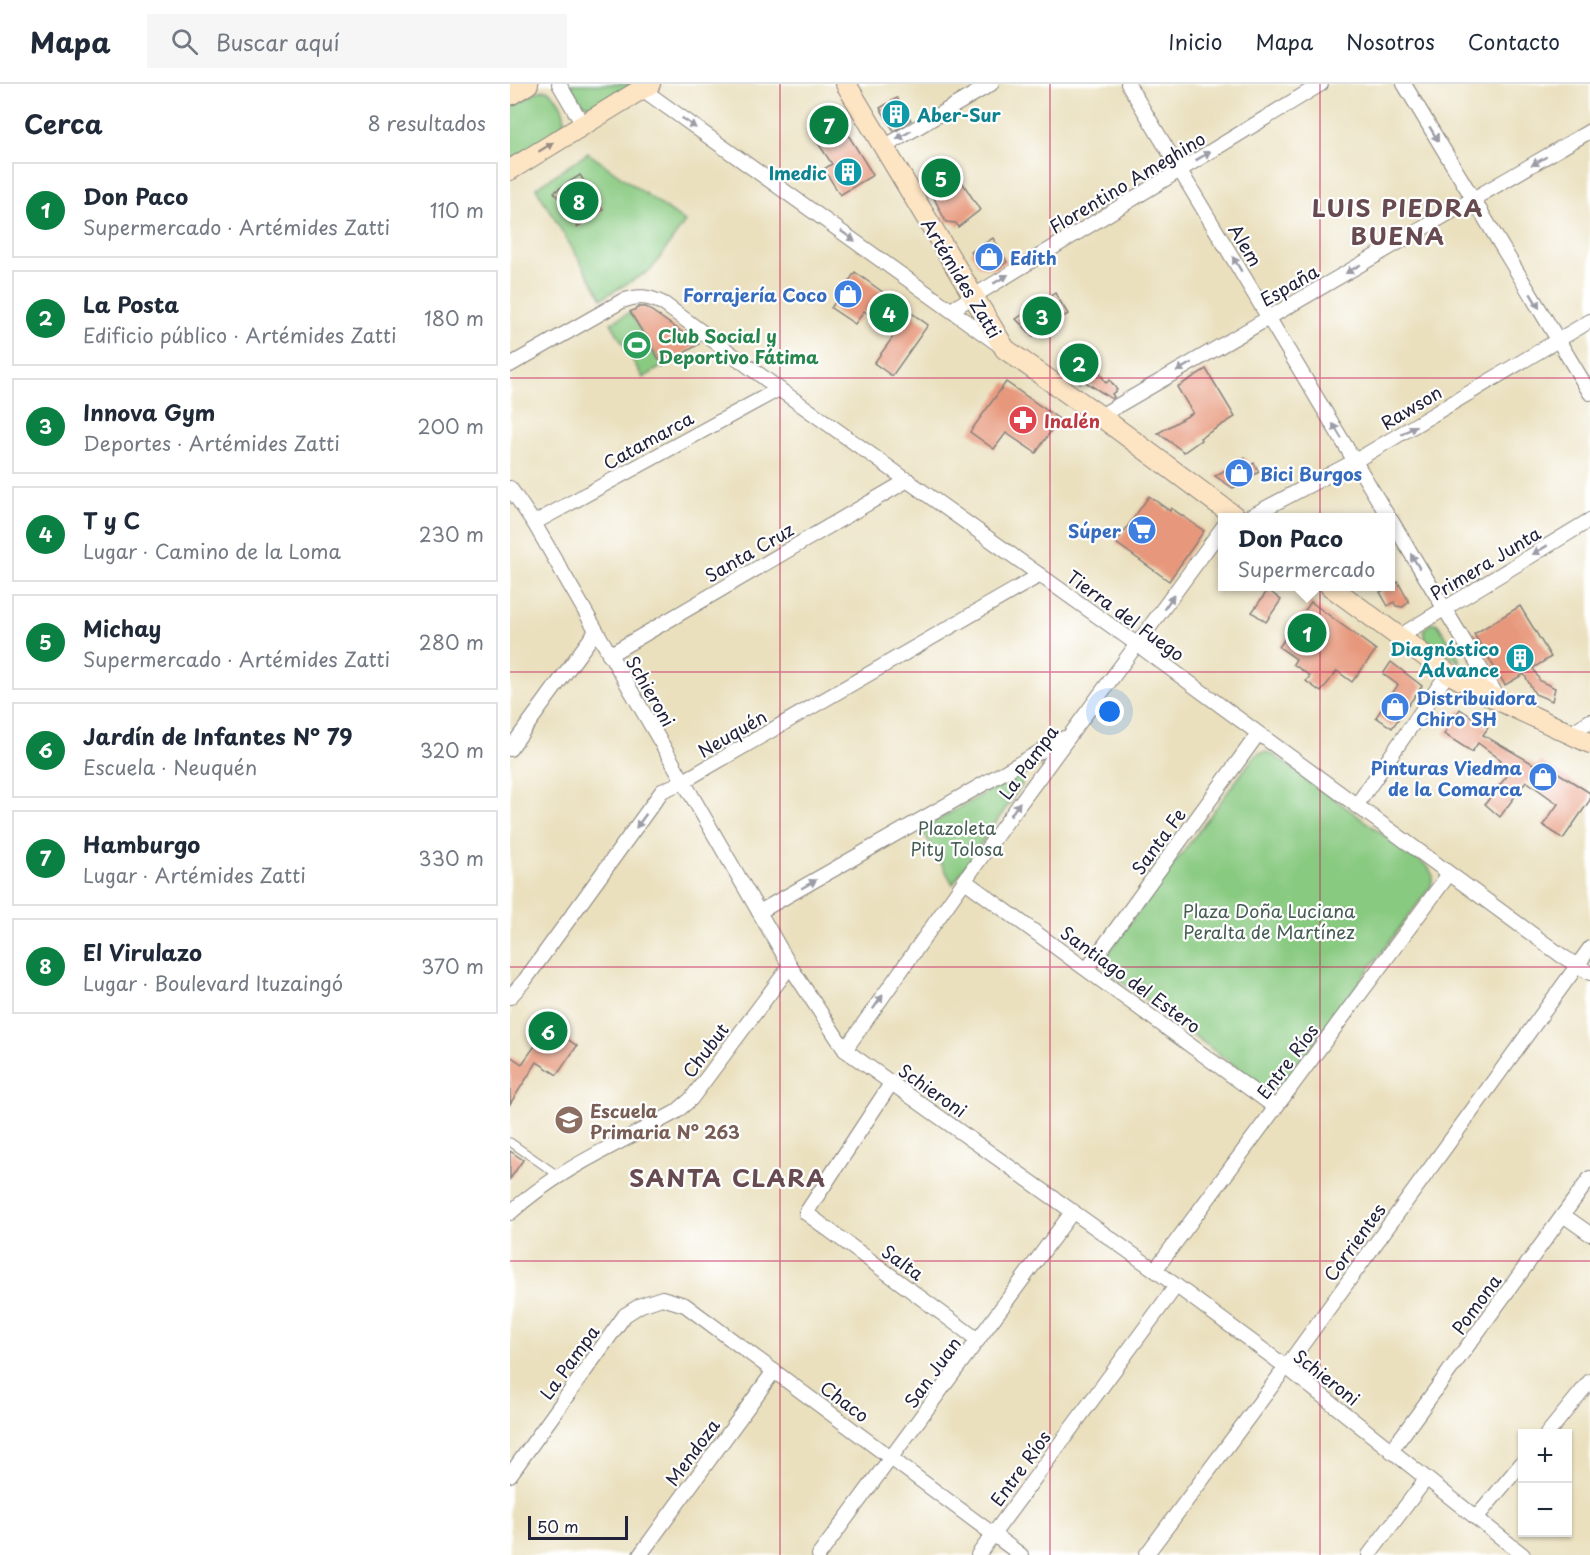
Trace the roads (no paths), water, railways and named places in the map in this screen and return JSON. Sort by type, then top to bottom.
[{"type":"main road","points":[[510,95],[528,84]]},
{"type":"main road","name":"Artémides Zatti","points":[[846,84],[1005,349],[1230,513]]},
{"type":"main road","points":[[510,170],[646,86]]},
{"type":"main road","points":[[1337,591],[1448,673],[1500,701],[1590,743]]},
{"type":"street","points":[[559,84],[583,125]]},
{"type":"street","points":[[884,147],[991,84]]},
{"type":"street","name":"Alem","points":[[1128,84],[1386,513]]},
{"type":"street","name":"Florentino Ameghino","points":[[951,310],[1321,84]]},
{"type":"street","points":[[1404,84],[1590,393]]},
{"type":"street","points":[[646,86],[1005,349]]},
{"type":"street","name":"España","points":[[1100,416],[1590,131]]},
{"type":"street","name":"Tierra del Fuego","points":[[510,365],[622,301],[636,296],[651,297],[664,304],[1584,970]]},
{"type":"street","name":"Rawson","points":[[1256,513],[1355,461],[1590,321]]},
{"type":"street","name":"Catamarca","points":[[534,523],[779,389]]},
{"type":"street","name":"Santa Cruz","points":[[609,655],[908,480]]},
{"type":"street","name":"Schieroni","points":[[510,489],[534,523],[790,966],[844,1050],[1073,1211],[1286,1367],[1523,1555]]},
{"type":"street","name":"Primera Junta","points":[[1398,637],[1590,520]]},
{"type":"street","name":"Alem","points":[[1395,527],[1500,701]]},
{"type":"street","name":"La Pampa","points":[[844,1050],[1069,735],[1138,645],[1218,534]]},
{"type":"street","name":"Neuquén","points":[[510,998],[662,791],[682,782],[1040,575]]},
{"type":"street","points":[[510,749],[596,631]]},
{"type":"street","points":[[1356,806],[1448,673]]},
{"type":"street","points":[[1569,734],[1590,721]]},
{"type":"street","name":"Santa Fe","points":[[1087,969],[1258,734]]},
{"type":"street","points":[[759,912],[1069,735]]},
{"type":"street","name":"Entre Ríos","points":[[1155,1270],[1449,874]]},
{"type":"street","name":"Santiago del Estero","points":[[965,881],[1275,1107]]},
{"type":"street","name":"Corrientes","points":[[1146,1555],[1286,1367],[1565,981],[1584,970],[1590,948]]},
{"type":"street","name":"Chubut","points":[[510,1213],[530,1195],[559,1176],[676,1112],[691,1098],[790,966]]},
{"type":"street","name":"Salta","points":[[892,1082],[806,1213],[978,1340]]},
{"type":"street","name":"Pomona","points":[[1391,1451],[1590,1178]]},
{"type":"street","name":"San Juan","points":[[819,1555],[1073,1211]]},
{"type":"street","points":[[1563,1215],[1590,1234]]},
{"type":"street","name":"Entre Ríos","points":[[978,1555],[1176,1286]]},
{"type":"street","name":"Chaco","points":[[641,1305],[662,1298],[685,1305],[1021,1555]]},
{"type":"street","name":"La Pampa","points":[[510,1475],[625,1315],[641,1305]]},
{"type":"street","name":"Mendoza","points":[[640,1555],[774,1371]]},
{"type":"street","points":[[1551,1429],[1590,1381]]},
{"type":"street","points":[[1476,1518],[1518,1467]]},
{"type":"street","points":[[1369,1555],[1426,1479]]},
{"type":"lane","points":[[510,1142],[559,1176]]},
{"type":"place","name":"Aber-Sur","points":[[896,114]]},
{"type":"place","name":"Hamburgo","points":[[829,125]]},
{"type":"place","name":"Imedic","points":[[848,172]]},
{"type":"place","name":"Michay","points":[[941,178]]},
{"type":"place","name":"El Virulazo","points":[[579,201]]},
{"type":"place","name":"Edith","points":[[989,257]]},
{"type":"place","name":"Forrajería Coco","points":[[848,294]]},
{"type":"place","name":"T y C","points":[[889,313]]},
{"type":"place","name":"Innova Gym","points":[[1042,316]]},
{"type":"place","name":"Club Social y Deportivo Fátima","points":[[637,345]]},
{"type":"place","name":"La Posta","points":[[1079,363]]},
{"type":"place","name":"Inalén","points":[[1023,420]]},
{"type":"place","name":"Bici Burgos","points":[[1239,473]]},
{"type":"place","name":"Súper","points":[[1142,530]]},
{"type":"place","name":"Don Paco","points":[[1307,633]]},
{"type":"place","name":"Diagnóstico Advance","points":[[1520,658]]},
{"type":"place","name":"Distribuidora Chiro SH","points":[[1395,707]]},
{"type":"place","name":"Pinturas Viedma de la Comarca","points":[[1543,777]]},
{"type":"place","name":"Jardín de Infantes N° 79","points":[[548,1031]]},
{"type":"place","name":"Escuela Primaria N° 263","points":[[569,1120]]},
{"type":"district","name":"LUIS PIEDRA BUENA","points":[[1398,221]]},
{"type":"district","name":"SANTA CLARA","points":[[728,1177]]},
{"type":"park label","name":"Plazoleta Pity Tolosa","points":[[957,837]]},
{"type":"park label","name":"Plaza Doña Luciana Peralta de Martínez","points":[[1269,920]]}]
